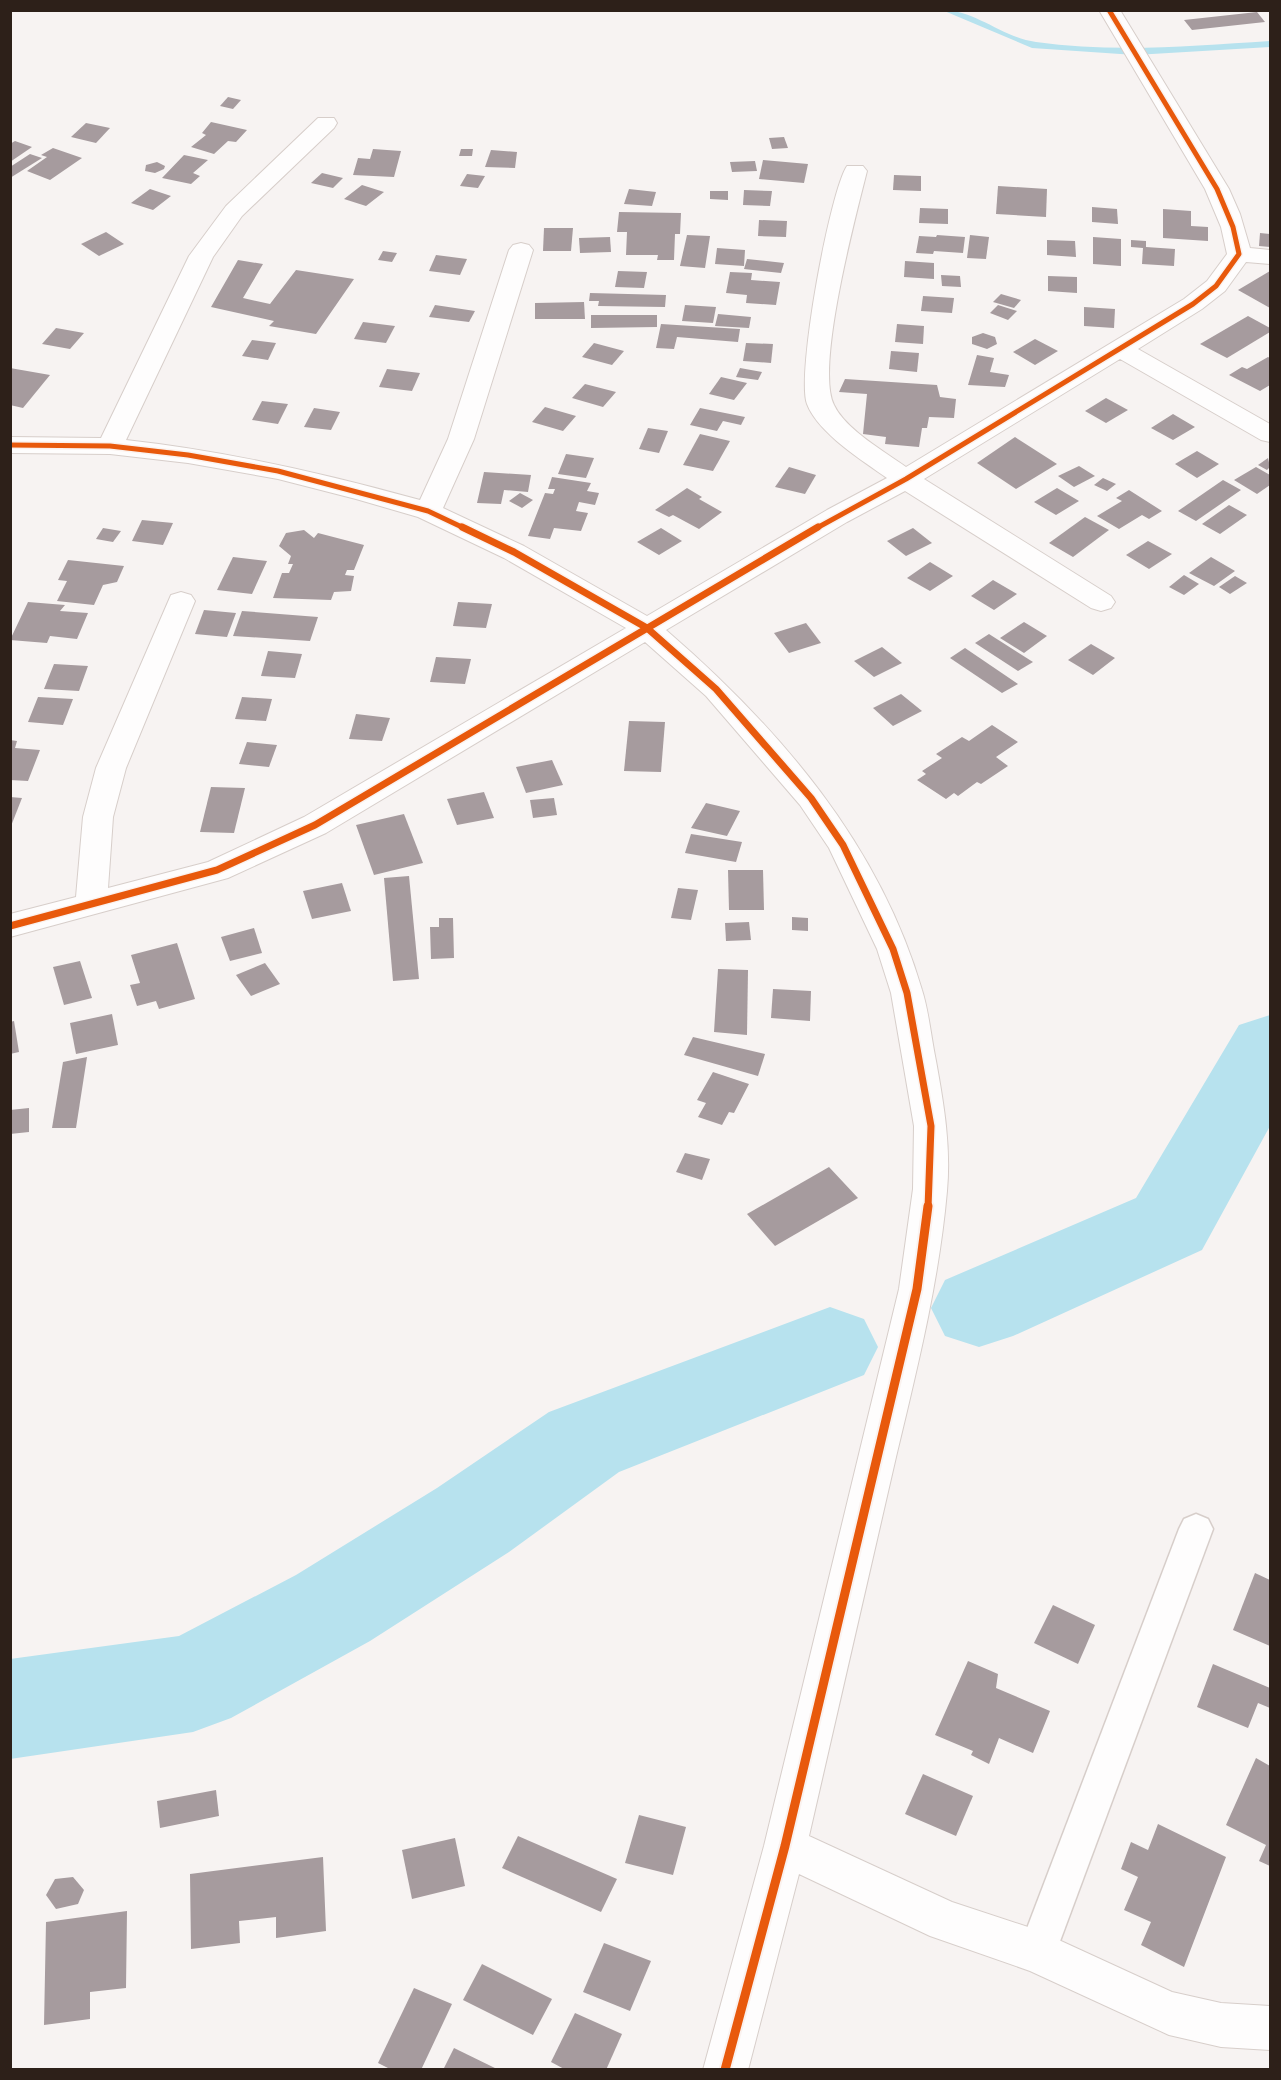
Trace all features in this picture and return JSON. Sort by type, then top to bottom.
[{"type":"street","points":[[10,927],[217,870],[315,825],[837,516],[906,479],[1209,292],[1230,270],[1239,254],[1236,232],[1229,210],[1174,114],[1109,10]]},
{"type":"street","points":[[110,446],[201,256],[234,211],[326,123]]},
{"type":"street","points":[[855,171],[827,301],[819,354],[818,392],[821,407],[829,421],[844,435],[906,479],[1101,602]]},
{"type":"street","points":[[428,511],[461,440],[521,250]]},
{"type":"street","points":[[1239,254],[1270,257]]},
{"type":"street","points":[[1120,349],[1270,434]]},
{"type":"street","points":[[10,445],[110,446],[278,471],[428,511],[514,552],[647,628],[716,689],[811,798],[843,845],[893,950],[904,982],[921,1060],[931,1126],[930,1189],[916,1289],[784,1846],[725,2070]]},
{"type":"street","points":[[91,906],[98,817],[111,768],[181,601]]},
{"type":"street","points":[[784,1846],[945,1921],[1037,1952],[1169,2013],[1221,2025],[1270,2028]]},
{"type":"lane","points":[[1037,1952],[1196,1529]]},
{"type":"building","points":[[1257,12],[1265,22],[1192,30],[1184,20]]},
{"type":"building","points":[[228,97],[241,100],[233,109],[220,106]]},
{"type":"building","points":[[211,122],[247,130],[236,142],[228,141],[214,154],[191,147],[206,135],[202,133]]},
{"type":"building","points":[[86,123],[110,128],[96,143],[71,137]]},
{"type":"building","points":[[784,137],[788,148],[772,149],[769,138]]},
{"type":"building","points":[[15,141],[32,147],[10,162],[10,144]]},
{"type":"building","points":[[53,148],[82,158],[50,180],[27,171],[47,157],[41,155]]},
{"type":"building","points":[[373,149],[401,151],[394,177],[353,175],[358,158],[370,159]]},
{"type":"building","points":[[461,149],[473,149],[472,156],[459,156]]},
{"type":"building","points":[[491,150],[517,152],[515,168],[485,167]]},
{"type":"building","points":[[30,154],[42,158],[10,178],[10,167]]},
{"type":"building","points":[[184,155],[208,160],[193,173],[200,176],[191,184],[162,178]]},
{"type":"building","points":[[763,160],[808,164],[804,183],[759,179]]},
{"type":"building","points":[[755,161],[757,171],[732,172],[730,162]]},
{"type":"building","points":[[157,162],[165,166],[164,169],[155,173],[145,171],[146,165]]},
{"type":"building","points":[[322,173],[343,178],[333,188],[311,183]]},
{"type":"building","points":[[467,174],[485,176],[478,188],[460,186]]},
{"type":"building","points":[[894,175],[921,176],[921,191],[893,190]]},
{"type":"building","points":[[362,185],[384,192],[366,206],[344,199]]},
{"type":"building","points":[[998,186],[1047,189],[1046,217],[996,214]]},
{"type":"building","points":[[150,189],[171,196],[153,210],[131,203]]},
{"type":"building","points":[[629,189],[656,192],[652,206],[624,204]]},
{"type":"building","points":[[744,190],[772,191],[770,206],[743,205]]},
{"type":"building","points":[[710,191],[728,191],[728,200],[710,199]]},
{"type":"building","points":[[1092,207],[1117,209],[1118,224],[1092,222]]},
{"type":"building","points":[[920,208],[948,209],[948,224],[919,223]]},
{"type":"building","points":[[1163,209],[1191,211],[1191,226],[1208,227],[1208,241],[1163,238]]},
{"type":"building","points":[[619,212],[681,213],[680,234],[675,234],[674,260],[657,260],[658,255],[626,255],[627,232],[617,232]]},
{"type":"building","points":[[759,220],[787,221],[786,237],[758,236]]},
{"type":"building","points":[[544,228],[573,228],[571,251],[543,251]]},
{"type":"building","points":[[106,232],[124,244],[99,256],[81,244]]},
{"type":"building","points":[[1260,233],[1270,234],[1270,247],[1259,246]]},
{"type":"building","points":[[687,235],[710,236],[705,268],[680,266]]},
{"type":"building","points":[[937,235],[965,237],[963,253],[934,251],[933,254],[916,253],[919,236],[936,237]]},
{"type":"building","points":[[970,235],[989,237],[986,259],[967,258]]},
{"type":"building","points":[[610,237],[611,252],[580,253],[579,238]]},
{"type":"building","points":[[1093,237],[1121,239],[1121,266],[1093,264]]},
{"type":"building","points":[[1047,240],[1075,241],[1076,257],[1047,255]]},
{"type":"building","points":[[1131,240],[1146,241],[1146,247],[1175,249],[1174,266],[1142,264],[1143,248],[1131,247]]},
{"type":"building","points":[[717,248],[745,250],[744,266],[715,264]]},
{"type":"building","points":[[383,251],[397,253],[392,262],[378,260]]},
{"type":"building","points":[[436,255],[467,259],[460,275],[429,271]]},
{"type":"building","points":[[747,259],[784,263],[781,273],[744,269]]},
{"type":"building","points":[[238,260],[263,264],[243,298],[270,304],[296,270],[354,279],[316,334],[269,326],[274,321],[211,307]]},
{"type":"building","points":[[905,261],[934,263],[934,279],[904,277]]},
{"type":"building","points":[[618,271],[647,272],[644,288],[615,287]]},
{"type":"building","points":[[1270,271],[1270,308],[1238,290]]},
{"type":"building","points":[[730,272],[752,273],[751,280],[780,282],[776,305],[746,303],[747,295],[726,293]]},
{"type":"building","points":[[941,275],[960,276],[961,287],[942,286]]},
{"type":"building","points":[[1048,276],[1077,277],[1077,293],[1048,291]]},
{"type":"building","points":[[590,293],[666,295],[665,307],[598,306],[599,301],[589,301]]},
{"type":"building","points":[[1001,294],[1021,300],[1014,308],[993,302]]},
{"type":"building","points":[[923,296],[954,298],[952,313],[921,311]]},
{"type":"building","points":[[584,302],[585,319],[535,319],[535,303]]},
{"type":"building","points":[[435,305],[475,311],[469,322],[429,317]]},
{"type":"building","points":[[685,305],[716,307],[713,323],[682,321]]},
{"type":"building","points":[[998,305],[1017,311],[1008,320],[990,313]]},
{"type":"building","points":[[1084,307],[1115,309],[1114,328],[1084,326]]},
{"type":"building","points":[[718,314],[751,317],[749,328],[715,326]]},
{"type":"building","points":[[591,315],[657,315],[657,327],[591,328]]},
{"type":"building","points":[[1248,316],[1270,328],[1270,332],[1227,358],[1200,344]]},
{"type":"building","points":[[363,322],[395,326],[386,343],[354,339]]},
{"type":"building","points":[[661,324],[740,329],[738,342],[677,337],[674,349],[656,348]]},
{"type":"building","points":[[897,324],[924,326],[923,344],[895,342]]},
{"type":"building","points":[[56,328],[84,333],[70,349],[42,344]]},
{"type":"building","points":[[983,333],[995,337],[997,344],[987,349],[972,344],[972,337]]},
{"type":"building","points":[[1035,339],[1058,351],[1035,365],[1013,352]]},
{"type":"building","points":[[252,340],[276,343],[268,360],[242,356]]},
{"type":"building","points":[[594,343],[624,351],[612,365],[582,357]]},
{"type":"building","points":[[746,343],[773,344],[771,363],[743,361]]},
{"type":"building","points":[[891,351],[919,353],[917,372],[889,369]]},
{"type":"building","points":[[977,355],[994,358],[990,372],[1009,375],[1005,387],[968,385]]},
{"type":"building","points":[[1270,358],[1270,385],[1260,391],[1229,375],[1242,367],[1247,369]]},
{"type":"building","points":[[10,368],[50,375],[23,408],[10,405]]},
{"type":"building","points":[[740,368],[762,372],[758,380],[736,377]]},
{"type":"building","points":[[387,369],[420,373],[412,391],[379,387]]},
{"type":"building","points":[[721,377],[747,383],[734,400],[709,394]]},
{"type":"building","points":[[845,379],[937,385],[940,397],[956,399],[954,418],[929,417],[927,428],[922,428],[919,447],[885,444],[886,437],[863,434],[867,394],[839,392]]},
{"type":"building","points":[[585,384],[616,392],[603,407],[572,398]]},
{"type":"building","points":[[1106,398],[1128,410],[1106,423],[1085,411]]},
{"type":"building","points":[[262,401],[288,404],[278,424],[252,420]]},
{"type":"building","points":[[545,407],[576,416],[563,431],[532,422]]},
{"type":"building","points":[[314,408],[340,412],[331,430],[304,427]]},
{"type":"building","points":[[700,408],[745,417],[741,425],[723,421],[717,431],[690,425]]},
{"type":"building","points":[[1173,414],[1195,427],[1173,440],[1151,428]]},
{"type":"building","points":[[648,428],[668,431],[659,453],[639,449]]},
{"type":"building","points":[[700,434],[730,441],[713,471],[683,465]]},
{"type":"building","points":[[1015,437],[1057,464],[1016,489],[977,463]]},
{"type":"building","points":[[1197,451],[1219,464],[1197,478],[1175,464]]},
{"type":"building","points":[[566,454],[594,458],[586,478],[558,474]]},
{"type":"building","points":[[1268,458],[1270,467],[1267,470],[1258,465]]},
{"type":"building","points":[[1079,466],[1095,476],[1074,487],[1058,476]]},
{"type":"building","points":[[789,467],[816,475],[805,494],[775,487]]},
{"type":"building","points":[[1256,467],[1270,475],[1270,485],[1257,494],[1234,480]]},
{"type":"building","points":[[484,472],[531,475],[528,492],[504,490],[501,504],[477,503]]},
{"type":"building","points":[[552,477],[591,483],[587,491],[599,493],[595,505],[579,502],[576,511],[588,513],[581,531],[554,528],[550,539],[528,536],[545,493],[553,494],[555,489],[548,489]]},
{"type":"building","points":[[1103,478],[1116,484],[1107,491],[1094,485]]},
{"type":"building","points":[[1223,480],[1241,490],[1196,521],[1178,511]]},
{"type":"building","points":[[687,488],[702,497],[699,499],[722,512],[699,529],[673,515],[669,517],[655,510]]},
{"type":"building","points":[[1057,488],[1079,501],[1056,515],[1034,502]]},
{"type":"building","points":[[1129,490],[1162,511],[1149,519],[1142,515],[1119,529],[1097,516],[1122,501],[1116,498]]},
{"type":"building","points":[[520,493],[533,500],[522,508],[509,501]]},
{"type":"building","points":[[1229,505],[1247,515],[1220,534],[1202,524]]},
{"type":"building","points":[[1085,517],[1109,530],[1073,557],[1049,543]]},
{"type":"building","points":[[142,520],[173,523],[163,545],[132,541]]},
{"type":"building","points":[[103,528],[121,531],[113,542],[96,539]]},
{"type":"building","points":[[661,528],[682,541],[659,555],[637,542]]},
{"type":"building","points":[[913,528],[932,543],[906,556],[887,541]]},
{"type":"building","points":[[304,530],[314,538],[318,533],[364,545],[354,570],[347,570],[345,575],[354,576],[351,591],[334,592],[331,600],[273,598],[282,573],[289,573],[293,564],[288,564],[291,556],[279,546],[286,533]]},
{"type":"building","points":[[1148,541],[1172,554],[1149,569],[1126,555]]},
{"type":"building","points":[[233,557],[267,561],[252,594],[217,590]]},
{"type":"building","points":[[1211,557],[1235,571],[1214,586],[1189,573]]},
{"type":"building","points":[[68,560],[124,566],[117,582],[103,585],[94,605],[57,601],[67,581],[58,580]]},
{"type":"building","points":[[930,562],[953,576],[930,591],[907,578]]},
{"type":"building","points":[[1184,575],[1199,584],[1184,595],[1169,587]]},
{"type":"building","points":[[1235,576],[1247,583],[1230,594],[1219,587]]},
{"type":"building","points":[[993,580],[1017,594],[994,610],[971,596]]},
{"type":"building","points":[[28,602],[65,605],[60,611],[88,613],[77,639],[50,636],[47,643],[10,640]]},
{"type":"building","points":[[458,602],[492,604],[486,628],[453,626]]},
{"type":"building","points":[[204,610],[236,613],[227,637],[195,634]]},
{"type":"building","points":[[242,611],[318,617],[310,641],[233,636]]},
{"type":"building","points":[[1024,622],[1047,636],[1024,653],[1000,638]]},
{"type":"building","points":[[806,623],[821,643],[789,653],[774,633]]},
{"type":"building","points":[[989,634],[1033,662],[1018,671],[975,643]]},
{"type":"building","points":[[1091,644],[1115,658],[1093,675],[1068,660]]},
{"type":"building","points":[[882,647],[902,663],[874,677],[854,661]]},
{"type":"building","points":[[965,648],[1018,684],[1002,693],[950,658]]},
{"type":"building","points":[[268,651],[302,654],[295,678],[261,676]]},
{"type":"building","points":[[436,657],[471,659],[465,684],[430,682]]},
{"type":"building","points":[[54,664],[88,666],[79,691],[44,689]]},
{"type":"building","points":[[901,694],[922,711],[893,726],[873,708]]},
{"type":"building","points":[[38,697],[73,699],[63,725],[28,722]]},
{"type":"building","points":[[242,697],[272,699],[266,721],[235,719]]},
{"type":"building","points":[[356,714],[390,718],[382,741],[349,739]]},
{"type":"building","points":[[629,721],[665,722],[661,772],[624,771]]},
{"type":"building","points":[[992,725],[1018,742],[996,757],[1008,766],[981,784],[977,782],[958,796],[954,793],[946,799],[917,780],[926,774],[922,771],[942,758],[936,754],[962,737],[969,741]]},
{"type":"building","points":[[10,740],[17,741],[15,748],[40,750],[28,781],[10,780]]},
{"type":"building","points":[[247,742],[277,745],[269,767],[239,764]]},
{"type":"building","points":[[552,760],[563,785],[526,793],[516,767]]},
{"type":"building","points":[[211,787],[245,788],[234,833],[200,832]]},
{"type":"building","points":[[484,792],[494,818],[457,825],[447,799]]},
{"type":"building","points":[[10,797],[22,798],[11,826],[10,826]]},
{"type":"building","points":[[554,798],[557,815],[533,818],[530,800]]},
{"type":"building","points":[[706,803],[740,811],[727,836],[691,828]]},
{"type":"building","points":[[404,814],[423,863],[374,875],[356,825]]},
{"type":"building","points":[[691,834],[742,842],[736,862],[685,853]]},
{"type":"building","points":[[728,870],[763,870],[764,910],[729,910]]},
{"type":"building","points":[[409,876],[419,979],[393,981],[384,878]]},
{"type":"building","points":[[342,883],[351,911],[312,919],[303,891]]},
{"type":"building","points":[[678,888],[698,890],[691,920],[671,918]]},
{"type":"building","points":[[792,917],[808,918],[808,931],[792,930]]},
{"type":"building","points":[[439,918],[453,918],[454,958],[431,959],[430,927],[439,927]]},
{"type":"building","points":[[749,922],[751,940],[726,941],[725,923]]},
{"type":"building","points":[[254,928],[262,953],[230,961],[221,937]]},
{"type":"building","points":[[177,943],[195,999],[159,1009],[156,1001],[137,1006],[130,985],[140,983],[131,955]]},
{"type":"building","points":[[80,961],[92,998],[64,1005],[53,967]]},
{"type":"building","points":[[265,963],[280,984],[251,996],[236,975]]},
{"type":"building","points":[[718,969],[748,970],[747,1035],[714,1032]]},
{"type":"building","points":[[773,989],[811,991],[810,1021],[771,1018]]},
{"type":"building","points":[[112,1014],[118,1045],[76,1054],[70,1023]]},
{"type":"building","points":[[14,1021],[19,1052],[10,1054],[10,1022]]},
{"type":"building","points":[[693,1037],[765,1054],[758,1076],[684,1055]]},
{"type":"building","points":[[87,1057],[76,1128],[52,1128],[63,1062]]},
{"type":"building","points":[[713,1072],[749,1084],[734,1113],[729,1112],[722,1125],[698,1117],[706,1103],[697,1100]]},
{"type":"building","points":[[29,1108],[29,1132],[10,1134],[10,1110]]},
{"type":"building","points":[[685,1153],[710,1159],[702,1180],[676,1172]]},
{"type":"building","points":[[829,1167],[858,1198],[775,1246],[747,1214]]},
{"type":"building","points":[[1255,1573],[1270,1580],[1270,1646],[1233,1630]]},
{"type":"building","points":[[1053,1605],[1095,1625],[1078,1664],[1034,1643]]},
{"type":"building","points":[[968,1661],[998,1674],[996,1688],[1050,1711],[1033,1753],[999,1738],[989,1764],[971,1755],[973,1751],[935,1735]]},
{"type":"building","points":[[1213,1664],[1270,1688],[1270,1708],[1258,1703],[1248,1728],[1197,1707]]},
{"type":"building","points":[[1256,1758],[1270,1766],[1270,1866],[1259,1861],[1266,1845],[1226,1825]]},
{"type":"building","points":[[923,1774],[973,1796],[956,1836],[905,1814]]},
{"type":"building","points":[[216,1790],[219,1816],[160,1828],[157,1801]]},
{"type":"building","points":[[639,1815],[686,1827],[673,1875],[625,1863]]},
{"type":"building","points":[[1158,1824],[1226,1857],[1184,1967],[1141,1945],[1151,1922],[1124,1910],[1138,1877],[1121,1869],[1131,1842],[1148,1850]]},
{"type":"building","points":[[518,1836],[617,1879],[601,1912],[502,1868]]},
{"type":"building","points":[[455,1838],[465,1886],[412,1899],[402,1850]]},
{"type":"building","points":[[323,1857],[326,1931],[276,1938],[276,1917],[239,1921],[240,1943],[191,1949],[190,1874]]},
{"type":"building","points":[[73,1877],[84,1890],[78,1904],[56,1909],[46,1895],[55,1879]]},
{"type":"building","points":[[127,1911],[126,1988],[90,1992],[90,2019],[44,2025],[46,1922]]},
{"type":"building","points":[[604,1943],[651,1961],[630,2011],[583,1992]]},
{"type":"building","points":[[482,1964],[552,1999],[533,2035],[463,2000]]},
{"type":"building","points":[[414,1988],[452,2004],[421,2070],[392,2070],[378,2063]]},
{"type":"building","points":[[575,2013],[622,2034],[606,2070],[566,2070],[551,2062]]},
{"type":"building","points":[[454,2048],[499,2070],[443,2070]]},
{"type":"waterway","points":[[946,10],[1032,45],[1135,52],[1270,44]]},
{"type":"waterway","points":[[979,1308],[1169,1224],[1270,1048]]},
{"type":"waterway","points":[[10,1709],[193,1683],[333,1608],[473,1520],[584,1442],[830,1347]]},
{"type":"cycle path","points":[[10,926],[217,870],[315,825],[837,516],[906,479],[1193,304],[1216,286],[1239,254],[1229,214],[1175,117],[1109,10]]},
{"type":"cycle path","points":[[10,445],[110,446],[188,455],[278,471],[365,493],[428,511],[514,552],[593,596],[647,628],[716,689],[811,798],[843,845],[893,949],[907,993],[931,1126],[930,1189],[917,1289],[785,1846],[725,2070]]}]
